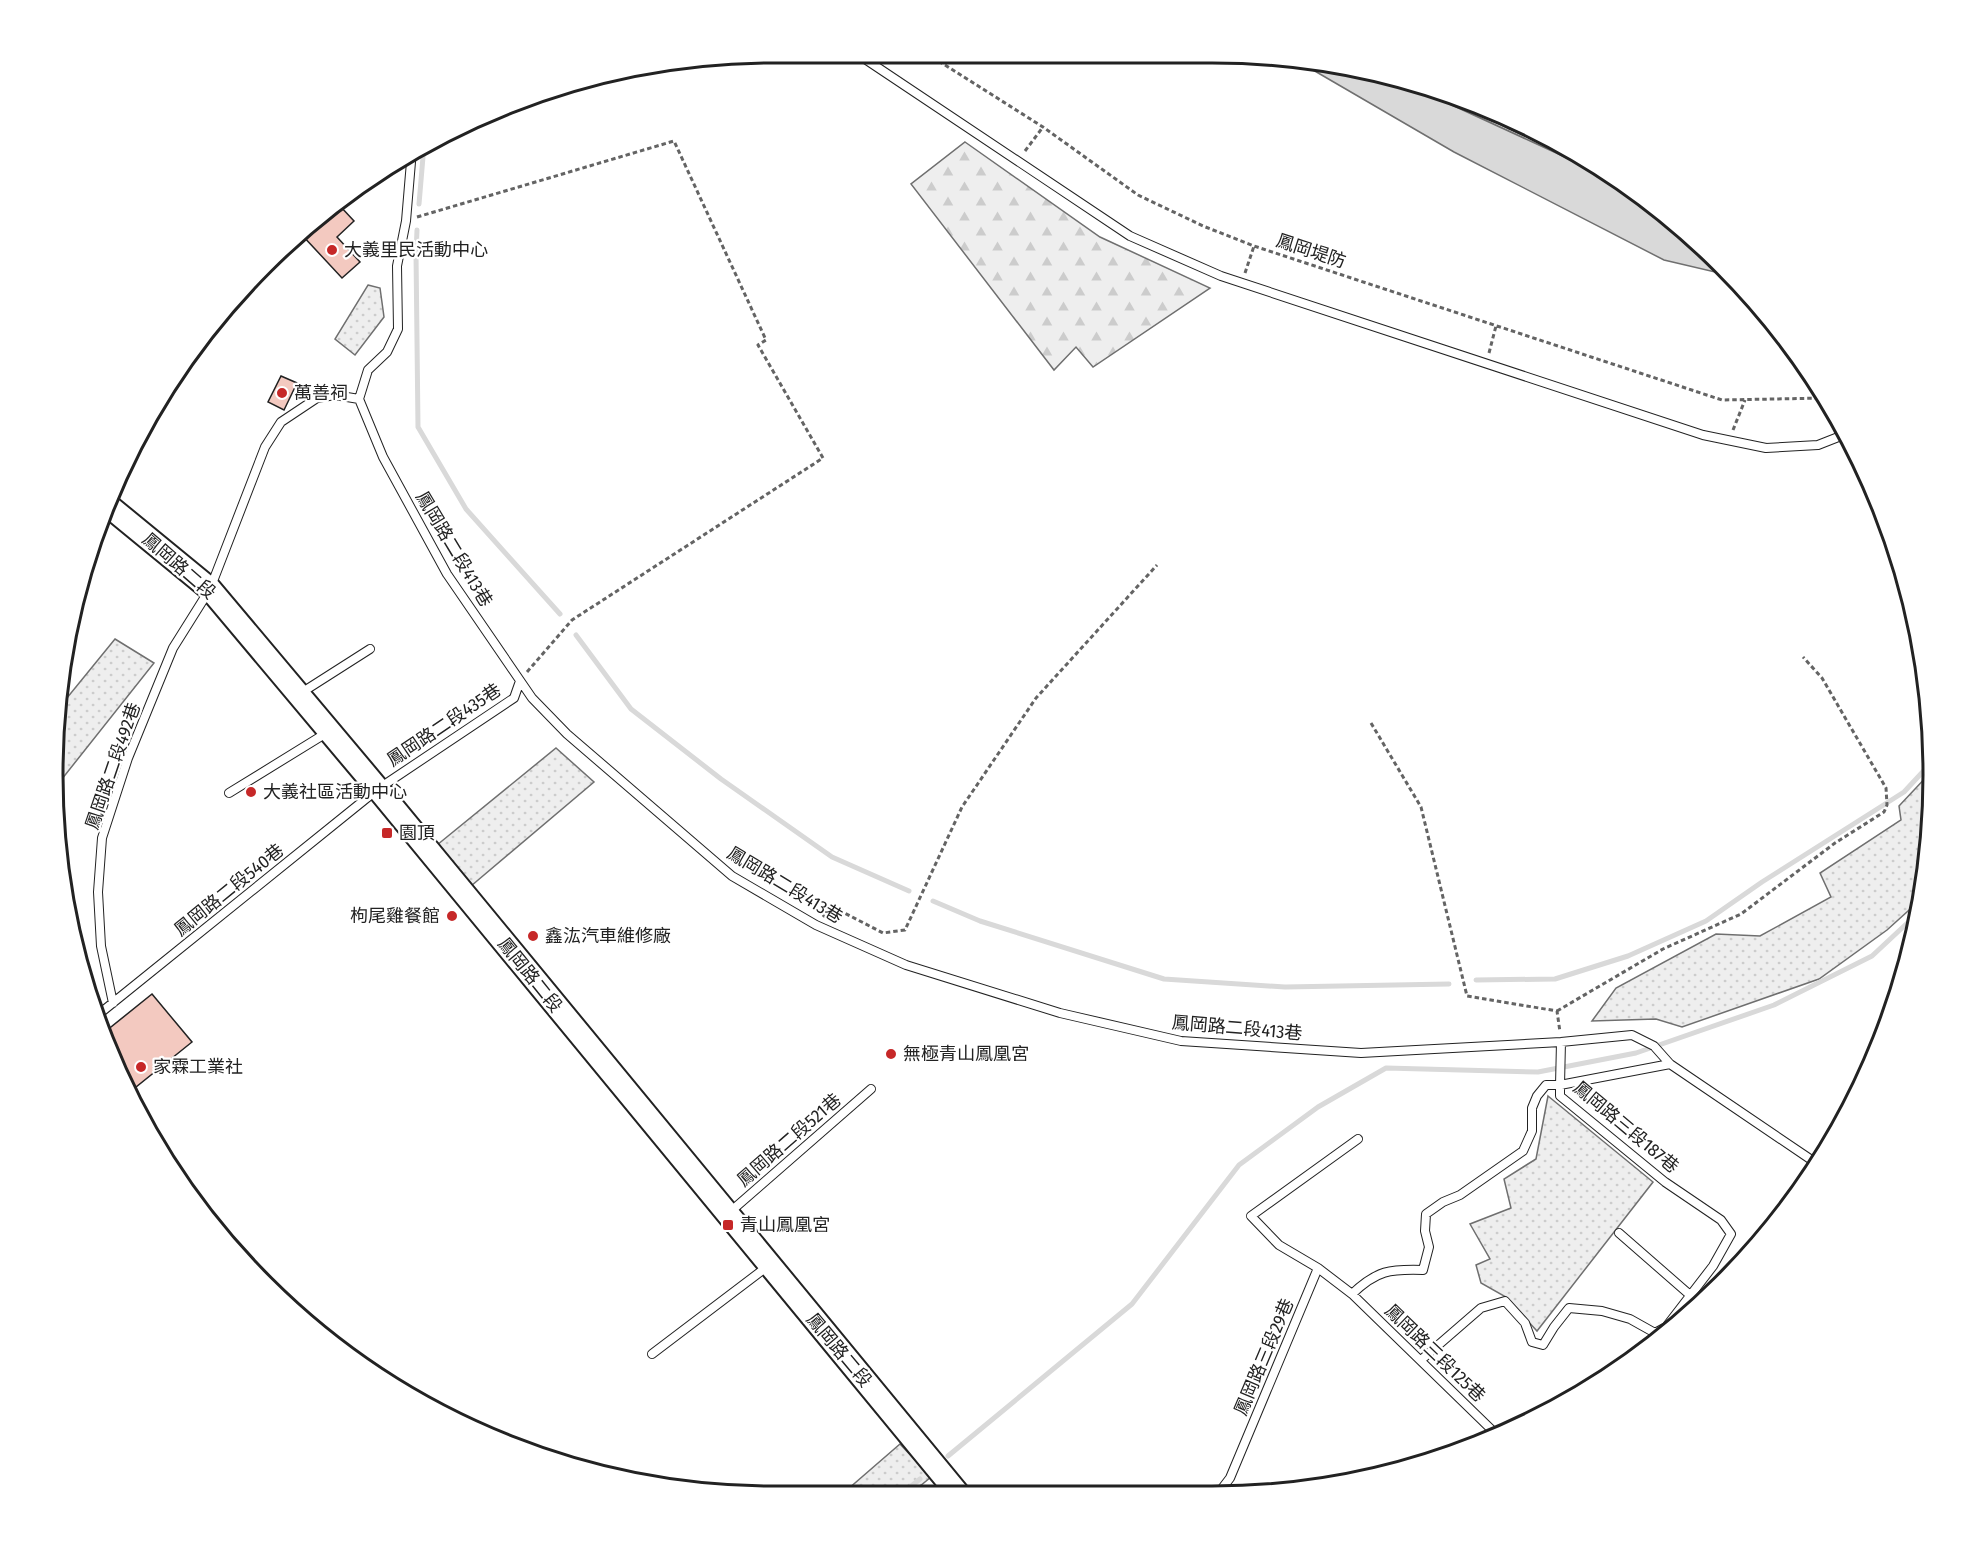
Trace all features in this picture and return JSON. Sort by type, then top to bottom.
[{"type":"street","name":"鳳岡路二段","points":[[114,510],[210,589],[378,789],[952,1486]]},
{"type":"lane","points":[[871,63],[1130,236],[1221,276],[1703,435],[1766,448],[1818,445],[1838,437]]},
{"type":"lane","points":[[210,589],[265,447],[281,422],[318,398],[335,395],[359,399],[368,370],[387,352],[398,329],[397,266],[406,221],[411,163]]},
{"type":"lane","name":"鳳岡路二段413巷","points":[[359,399],[383,457],[447,574],[532,698],[567,734],[732,876],[816,926],[906,965],[1060,1013],[1181,1041],[1361,1053],[1561,1042],[1632,1035],[1654,1046],[1670,1064]]},
{"type":"lane","name":"鳳岡路二段492巷","points":[[113,1003],[101,946],[98,892],[102,838],[128,758],[173,648],[210,589]]},
{"type":"lane","points":[[298,695],[370,649]]},
{"type":"lane","name":"鳳岡路二段435巷","points":[[378,789],[514,698],[520,681]]},
{"type":"lane","points":[[229,793],[329,731]]},
{"type":"lane","name":"鳳岡路二段540巷","points":[[104,1010],[378,789]]},
{"type":"lane","points":[[1358,1139],[1251,1216],[1279,1245],[1318,1268],[1352,1294],[1376,1274],[1402,1269],[1423,1270],[1430,1247],[1425,1231],[1426,1214],[1443,1202],[1460,1195],[1523,1151],[1532,1131],[1532,1108],[1537,1096],[1546,1085],[1560,1085],[1561,1042]]},
{"type":"lane","points":[[1670,1064],[1810,1159]]},
{"type":"lane","name":"鳳岡路三段187巷","points":[[1670,1064],[1560,1085],[1560,1096],[1665,1182],[1721,1220],[1731,1234],[1713,1266],[1677,1312]]},
{"type":"lane","name":"鳳岡路二段521巷","points":[[727,1215],[871,1089]]},
{"type":"lane","points":[[1619,1233],[1690,1295]]},
{"type":"lane","points":[[652,1353],[769,1265]]},
{"type":"lane","name":"鳳岡路三段29巷","points":[[1224,1485],[1230,1478],[1318,1268]]},
{"type":"lane","name":"鳳岡路三段125巷","points":[[1352,1294],[1491,1429]]},
{"type":"lane","name":"鳳岡路三段187巷","points":[[1421,1360],[1481,1308],[1505,1301],[1525,1323],[1532,1342],[1543,1345],[1569,1308],[1602,1311],[1630,1319],[1653,1332]]},
{"type":"path","name":"鳳岡堤防","points":[[942,63],[1043,127],[1138,195],[1203,226],[1254,246],[1722,400],[1815,398]]},
{"type":"path","points":[[1017,162],[1043,127]]},
{"type":"path","points":[[406,221],[674,141],[766,340],[758,345],[823,458],[572,620],[520,681]]},
{"type":"path","points":[[1242,284],[1254,246]]},
{"type":"path","points":[[1486,364],[1496,326]]},
{"type":"path","points":[[1729,440],[1745,400]]},
{"type":"path","points":[[816,926],[831,906],[883,933],[905,930],[962,807],[1036,698],[1157,565]]},
{"type":"path","points":[[1371,723],[1421,807],[1467,996],[1557,1011],[1663,949],[1741,914],[1793,873],[1884,812],[1887,805],[1886,789],[1822,678],[1803,657]]},
{"type":"path","points":[[1557,1011],[1561,1042]]},
{"type":"green space","points":[[1455,106],[1526,136],[1567,158]]},
{"type":"green space","points":[[965,142],[1100,237],[1210,288],[1093,367],[1076,347],[1054,370],[911,184]]},
{"type":"green space","points":[[368,285],[380,288],[384,317],[355,355],[335,339]]},
{"type":"green space","points":[[115,639],[154,663],[63,777],[68,697]]},
{"type":"green space","points":[[556,748],[594,782],[471,886],[437,845]]},
{"type":"green space","points":[[1923,781],[1917,867],[1910,910],[1887,930],[1819,979],[1682,1027],[1656,1019],[1592,1021],[1616,988],[1716,934],[1760,936],[1831,897],[1820,873],[1901,820],[1899,806]]},
{"type":"green space","points":[[1548,1096],[1653,1182],[1537,1331],[1506,1297],[1481,1283],[1476,1265],[1490,1259],[1470,1224],[1511,1208],[1504,1179],[1536,1159]]},
{"type":"green space","points":[[900,1444],[931,1477],[920,1486],[852,1486]]},
{"type":"shaded area","points":[[1314,71],[1396,87],[1440,101],[1567,158],[1645,210],[1716,272],[1664,260],[1454,152]]},
{"type":"building","name":"大義里民活動中心","points":[[343,209],[354,221],[337,237],[360,262],[342,278],[306,239]]},
{"type":"building","name":"萬善祠","points":[[281,376],[297,383],[284,410],[268,402]]},
{"type":"building","name":"家霖工業社","points":[[152,994],[192,1042],[135,1088],[110,1028]]},
{"type":"waterway","points":[[419,204],[423,156]]},
{"type":"waterway","points":[[417,230],[418,427],[466,509],[560,614]]},
{"type":"waterway","points":[[576,635],[631,709],[721,779],[832,857],[909,891]]},
{"type":"waterway","points":[[1476,980],[1555,979],[1628,956],[1706,921],[1762,882],[1904,792],[1923,772]]},
{"type":"waterway","points":[[933,901],[980,921],[1164,979],[1285,987],[1449,984]]},
{"type":"waterway","points":[[948,1456],[1132,1304],[1239,1165],[1318,1107],[1386,1068],[1538,1072],[1636,1053],[1774,1005],[1872,956],[1907,924]]},
{"type":"waterway","points":[[911,1486],[920,1479]]},
{"type":"place","name":"大義里民活動中心","points":[[332,250]]},
{"type":"place","name":"萬善祠","points":[[282,393]]},
{"type":"place","name":"大義社區活動中心","points":[[251,792]]},
{"type":"place","name":"園頂","points":[[387,833]]},
{"type":"place","name":"枸尾雞餐館","points":[[452,916]]},
{"type":"place","name":"鑫汯汽車維修廠","points":[[533,936]]},
{"type":"place","name":"無極青山鳳凰宮","points":[[891,1054]]},
{"type":"place","name":"家霖工業社","points":[[141,1067]]},
{"type":"place","name":"青山鳳凰宮","points":[[728,1225]]}]
